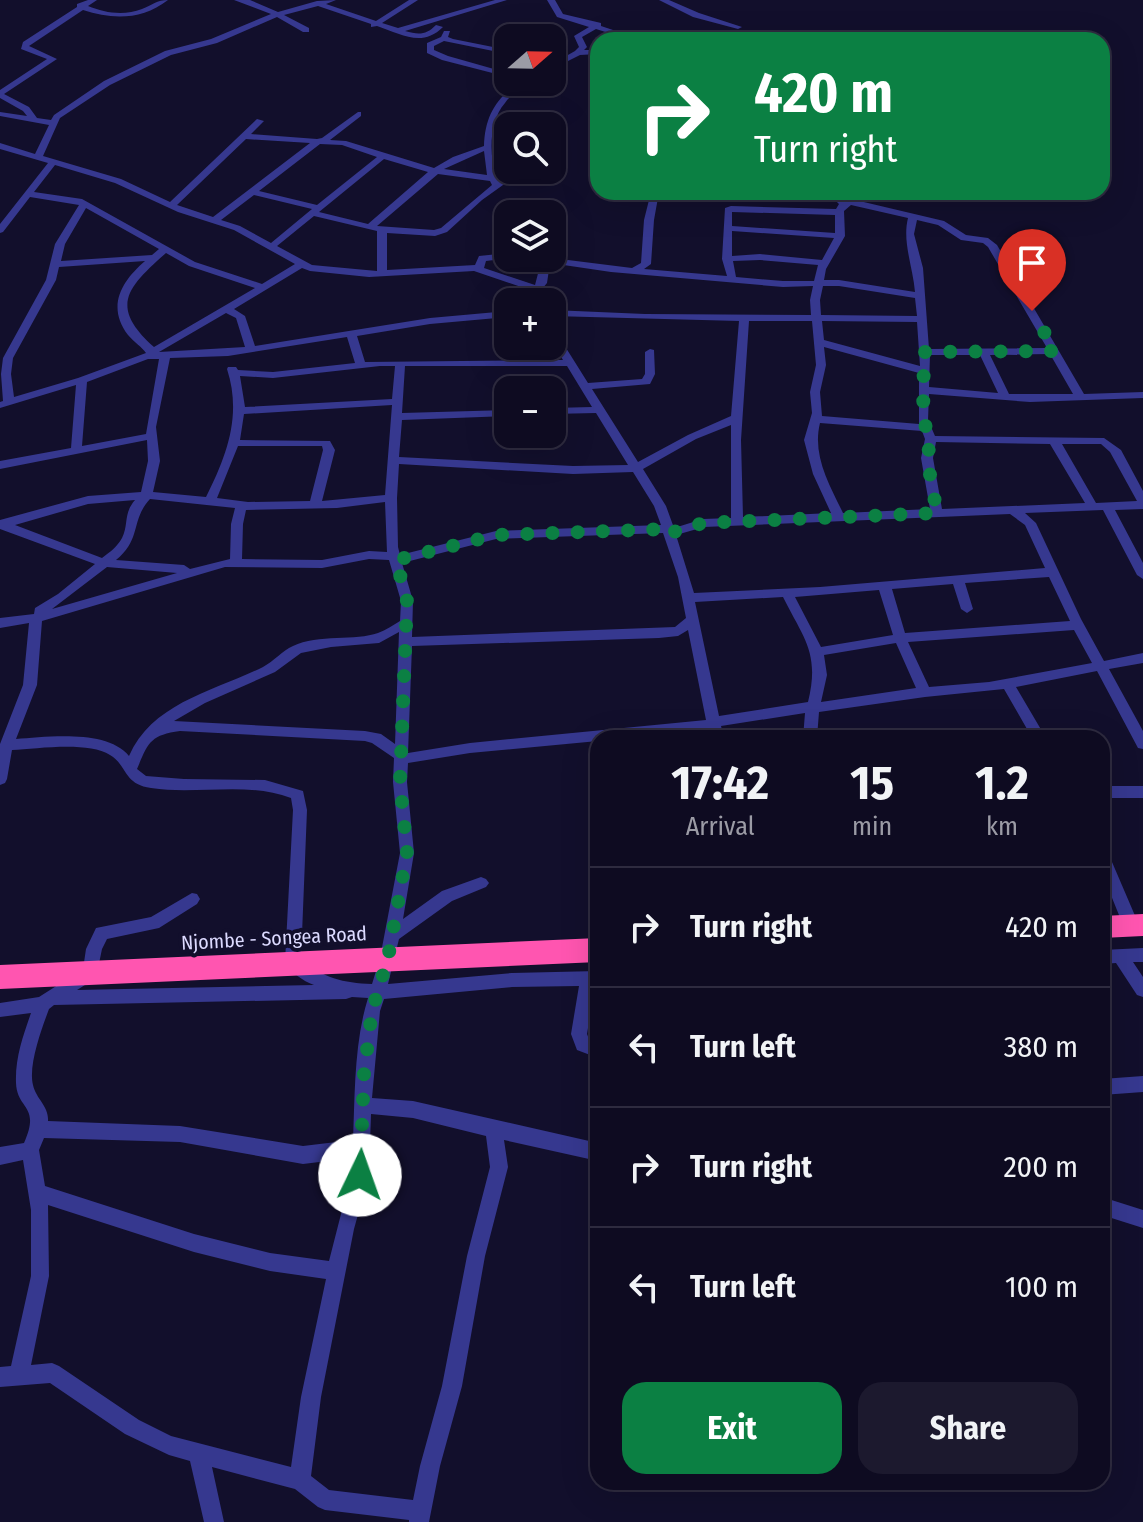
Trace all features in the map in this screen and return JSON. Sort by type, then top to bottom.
[{"type":"highway","points":[[1110,927],[1137,925]]},
{"type":"highway","name":"Njombe - Songea Road","points":[[0,977],[327,961],[389,947],[590,950]]},
{"type":"street","points":[[34,120],[26,109],[0,94],[51,61],[52,57],[32,53],[24,47],[26,44],[93,0]]},
{"type":"street","points":[[80,6],[106,15],[128,16],[144,13],[164,0]]},
{"type":"street","points":[[238,0],[264,5],[274,15],[306,30]]},
{"type":"street","points":[[38,157],[52,123],[93,91],[160,56],[214,41],[309,3],[332,0]]},
{"type":"street","points":[[374,25],[414,0]]},
{"type":"street","points":[[396,31],[503,0]]},
{"type":"street","points":[[551,0],[557,13],[617,32]]},
{"type":"street","points":[[663,0],[696,15],[738,27]]},
{"type":"street","points":[[309,3],[420,37],[434,33],[439,27]]},
{"type":"street","points":[[427,22],[448,32],[444,38],[430,45],[430,51],[494,71]]},
{"type":"street","points":[[578,53],[583,47],[578,36],[598,25]]},
{"type":"street","points":[[607,28],[611,32]]},
{"type":"street","points":[[444,38],[476,49],[494,51]]},
{"type":"street","points":[[566,59],[578,53],[590,52]]},
{"type":"street","points":[[494,176],[488,166],[490,116],[506,96]]},
{"type":"street","points":[[0,114],[52,123]]},
{"type":"street","points":[[215,220],[358,114]]},
{"type":"street","points":[[172,205],[260,121]]},
{"type":"street","points":[[243,136],[355,145],[437,172],[494,181]]},
{"type":"street","points":[[0,146],[118,181],[172,205],[237,228],[302,264],[321,271],[382,274],[479,269],[534,288]]},
{"type":"street","points":[[369,228],[395,203],[461,154],[488,147]]},
{"type":"street","points":[[271,247],[383,156]]},
{"type":"street","points":[[0,230],[53,162]]},
{"type":"street","points":[[254,192],[369,228],[426,234],[444,230],[494,184]]},
{"type":"street","points":[[28,194],[84,204],[216,274],[262,287]]},
{"type":"street","points":[[634,270],[646,264],[653,200]]},
{"type":"street","points":[[838,200],[842,208],[840,236],[821,269],[819,285],[815,319],[821,365],[815,392],[816,419],[810,440],[838,515]]},
{"type":"street","points":[[732,279],[727,259],[728,210],[734,208],[842,208],[855,202],[941,223],[964,238],[989,241],[1081,398]]},
{"type":"street","points":[[84,204],[60,244],[51,280],[4,358],[5,403],[155,354],[302,264]]},
{"type":"street","points":[[913,218],[909,234],[918,263],[925,371],[922,406],[929,434],[927,458],[937,513]]},
{"type":"street","points":[[728,228],[840,236]]},
{"type":"street","points":[[382,231],[382,274]]},
{"type":"street","points":[[165,249],[128,283],[122,302],[132,333],[155,354],[228,353],[494,316]]},
{"type":"street","points":[[479,269],[482,258],[494,257]]},
{"type":"street","points":[[727,259],[760,257],[825,263]]},
{"type":"street","points":[[55,264],[153,258]]},
{"type":"street","points":[[566,262],[732,279],[819,285],[839,283],[919,296]]},
{"type":"street","points":[[227,309],[240,316],[251,350]]},
{"type":"street","points":[[566,314],[920,319]]},
{"type":"street","points":[[737,521],[737,418],[744,316]]},
{"type":"street","points":[[351,334],[361,364]]},
{"type":"street","points":[[819,342],[925,371]]},
{"type":"street","points":[[924,352],[1055,351]]},
{"type":"street","points":[[586,386],[646,382],[650,374],[650,352]]},
{"type":"street","points":[[210,501],[223,474],[240,411],[241,396],[228,353]]},
{"type":"street","points":[[984,353],[1005,397]]},
{"type":"street","points":[[0,623],[29,618],[62,597],[125,544],[133,510],[146,496],[155,453],[151,436],[155,354]]},
{"type":"street","points":[[566,359],[586,386],[660,506],[689,598],[715,728]]},
{"type":"street","points":[[234,373],[273,375],[361,364],[568,363]]},
{"type":"street","points":[[389,947],[407,853],[401,795],[405,588],[396,558],[391,498],[400,365]]},
{"type":"street","points":[[76,450],[82,380]]},
{"type":"street","points":[[923,390],[1005,397],[1143,395]]},
{"type":"street","points":[[240,411],[396,402]]},
{"type":"street","points":[[566,411],[601,410]]},
{"type":"street","points":[[395,417],[494,413]]},
{"type":"street","points":[[392,460],[559,470],[636,468],[692,437],[737,418]]},
{"type":"street","points":[[0,630],[29,618],[193,570],[236,564],[322,564],[369,555],[396,558],[496,535],[669,531],[691,525],[838,515],[1108,508],[1143,504],[1109,443],[929,434],[816,419]]},
{"type":"street","points":[[0,465],[151,436]]},
{"type":"street","points":[[1055,442],[1093,508]]},
{"type":"street","points":[[232,443],[326,443],[329,450],[315,504]]},
{"type":"street","points":[[1,526],[88,500],[166,494],[241,506],[391,498]]},
{"type":"street","points":[[236,564],[237,524],[241,506]]},
{"type":"street","points":[[1108,508],[1143,575]]},
{"type":"street","points":[[1015,511],[1028,519],[1079,625],[1143,744]]},
{"type":"street","points":[[1,526],[104,563],[193,570]]},
{"type":"street","points":[[689,598],[1053,572]]},
{"type":"street","points":[[958,580],[967,609]]},
{"type":"street","points":[[884,585],[901,638],[925,692]]},
{"type":"street","points":[[787,593],[817,652],[820,672],[811,730]]},
{"type":"street","points":[[0,779],[4,748],[30,685],[29,618]]},
{"type":"street","points":[[404,642],[672,632],[680,630],[693,619]]},
{"type":"street","points":[[130,769],[148,733],[182,708],[256,676],[297,649],[331,642],[379,638],[406,623]]},
{"type":"street","points":[[817,652],[901,638],[1079,625]]},
{"type":"street","points":[[672,632],[698,639]]},
{"type":"street","points":[[690,730],[715,728],[813,707],[1008,684],[1143,658]]},
{"type":"street","points":[[1008,684],[1034,730]]},
{"type":"street","points":[[148,733],[161,728],[193,726],[356,735],[376,738],[402,758],[470,748],[590,738]]},
{"type":"street","points":[[4,748],[97,745],[116,751],[139,780],[146,782],[211,787],[273,785],[298,795],[300,810],[293,962],[313,978],[364,990]]},
{"type":"street","points":[[1110,792],[1143,792]]},
{"type":"street","points":[[1110,871],[1137,925]]},
{"type":"street","points":[[300,1480],[311,1397],[345,1229],[360,1175],[364,1104],[364,990],[389,947],[447,896],[481,883]]},
{"type":"street","points":[[192,899],[154,923],[102,933],[94,949],[90,973],[46,1001],[27,1048],[24,1086],[40,1115],[39,1129],[30,1150],[40,1210],[40,1276],[9,1377],[52,1373],[132,1427],[169,1445],[300,1480],[325,1500],[419,1516],[452,1386],[476,1256],[499,1167],[494,1131]]},
{"type":"street","points":[[1110,957],[1143,955]]},
{"type":"street","points":[[1120,956],[1143,990]]},
{"type":"street","points":[[327,961],[364,990]]},
{"type":"street","points":[[0,1010],[46,1001],[440,989],[503,980],[590,978]]},
{"type":"street","points":[[590,990],[579,1034],[583,1045],[590,1047]]},
{"type":"street","points":[[1110,1086],[1143,1084]]},
{"type":"street","points":[[364,1104],[381,1110],[417,1110],[494,1131],[590,1150]]},
{"type":"street","points":[[39,1129],[180,1134],[303,1155],[361,1148]]},
{"type":"street","points":[[0,1156],[30,1150]]},
{"type":"street","points":[[36,1192],[194,1243],[270,1262],[337,1271]]},
{"type":"street","points":[[1110,1209],[1143,1219]]},
{"type":"street","points":[[199,1454],[214,1522]]},
{"type":"route","points":[[360,1175],[364,1074],[372,1011],[388,958],[407,853],[400,782],[407,601],[396,560],[496,535],[669,529],[670,533],[703,523],[937,513],[927,458],[931,439],[923,420],[924,352],[1055,351],[1032,311]]}]
